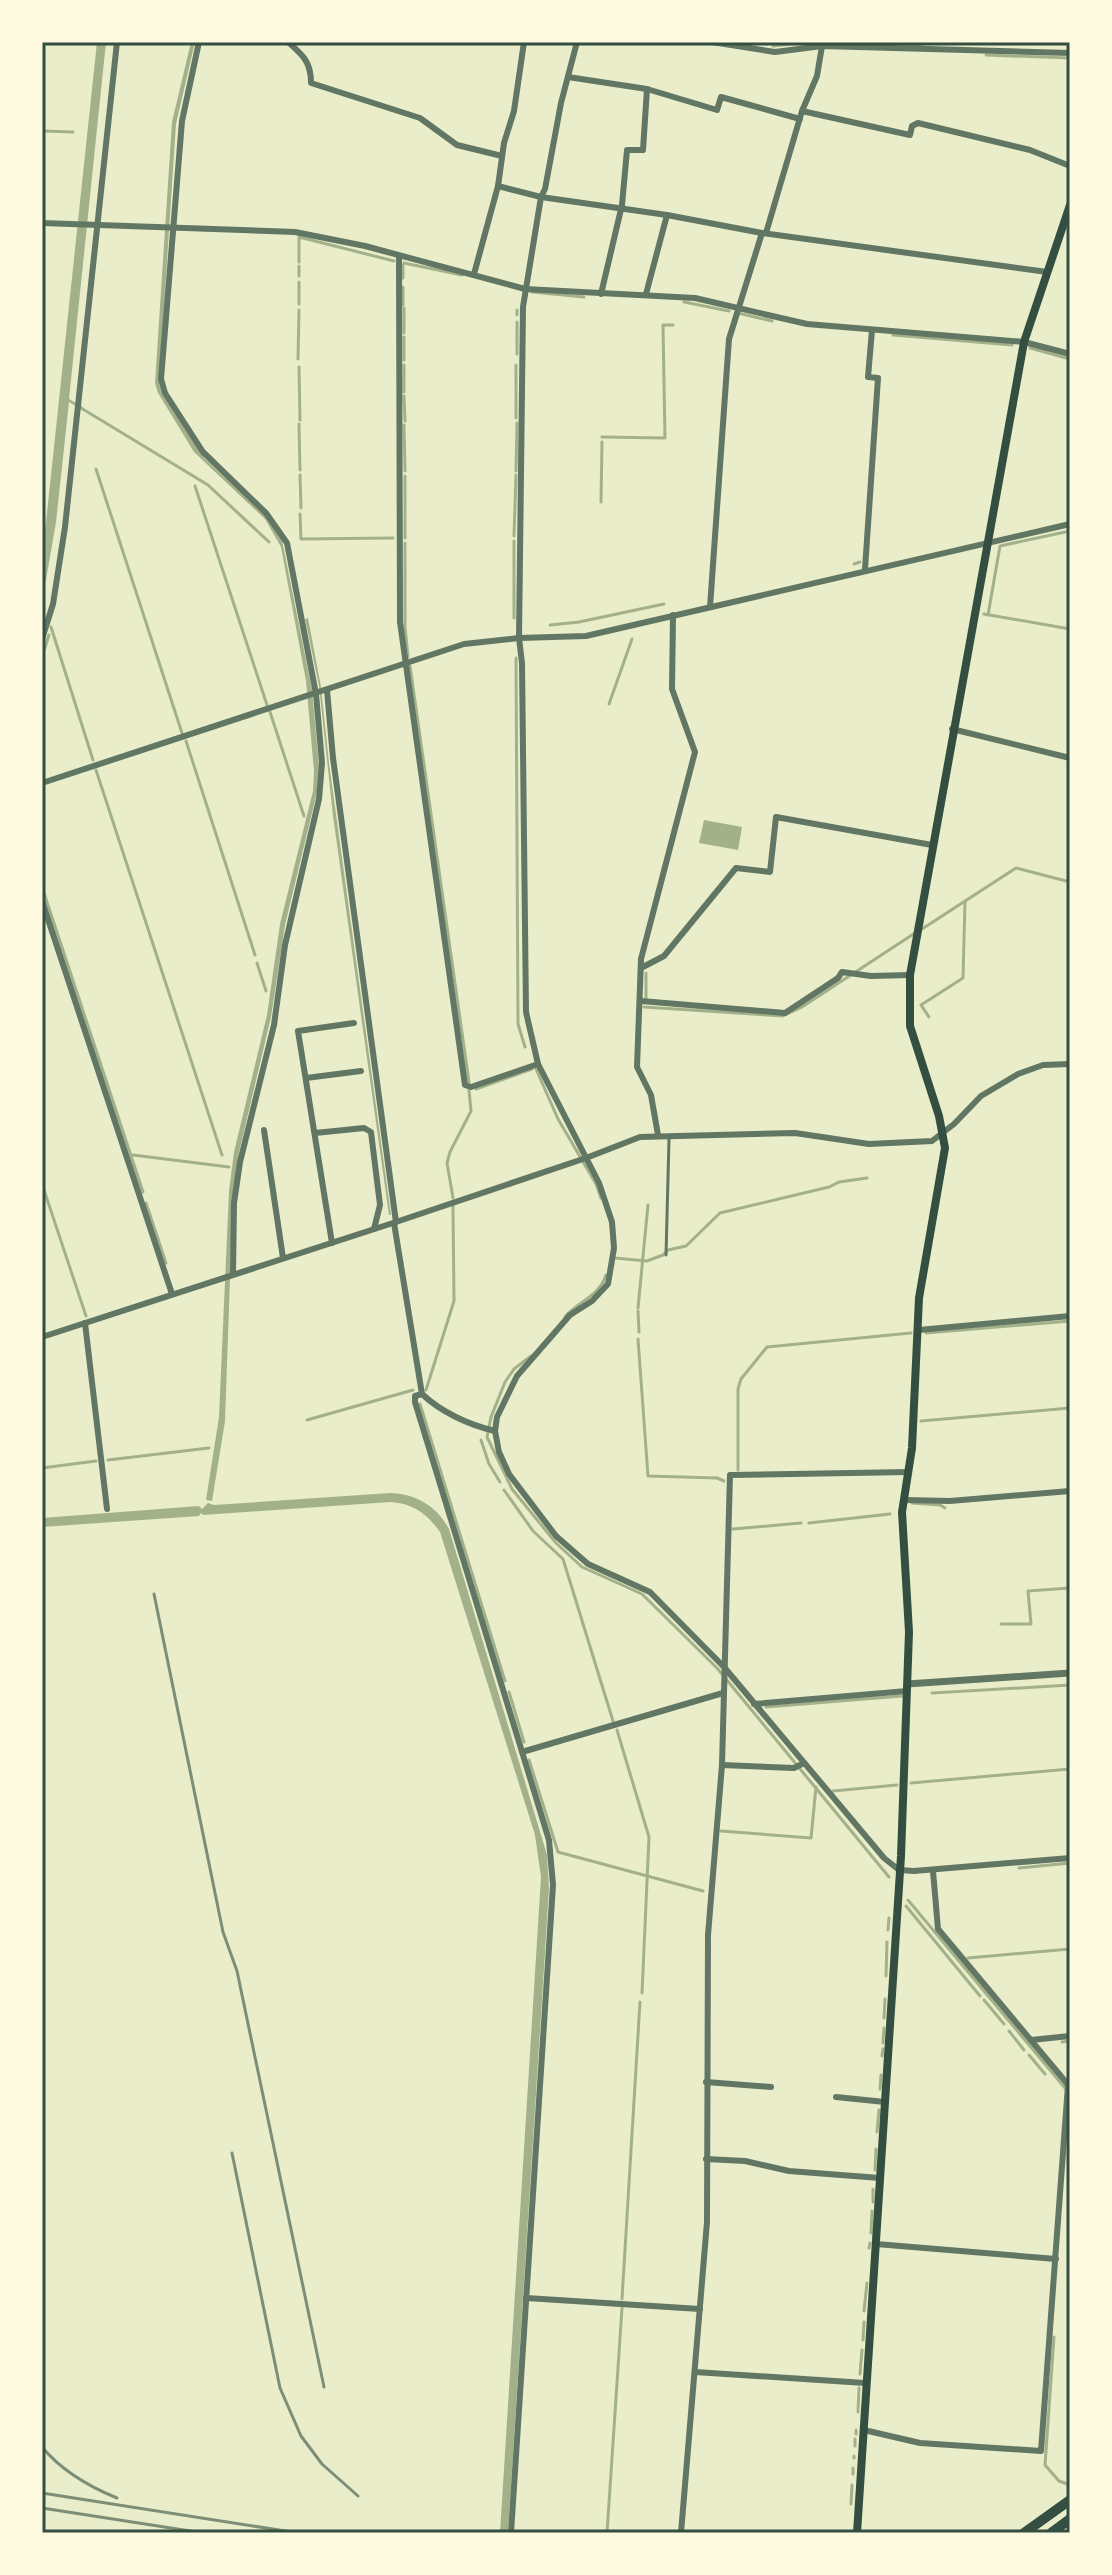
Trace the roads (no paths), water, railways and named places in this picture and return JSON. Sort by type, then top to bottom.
[{"type":"highway","points":[[1024,2533],[1070,2500]]},
{"type":"highway","points":[[1051,2533],[1070,2519]]},
{"type":"main road","points":[[857,2533],[899,1870],[909,1619],[902,1512],[909,1472],[919,1298],[945,1148],[910,1026],[910,975],[1024,342],[1067,224],[1070,205]]},
{"type":"street","points":[[42,639],[53,604],[65,527],[95,224],[117,42]]},
{"type":"street","points":[[199,42],[182,121],[161,379],[165,393],[203,452],[266,513],[287,543],[316,694],[322,763],[319,799],[285,945],[274,1025],[240,1162],[234,1203],[233,1274]]},
{"type":"street","points":[[288,42],[311,68],[311,83],[420,118],[457,145],[502,156]]},
{"type":"street","points":[[474,274],[498,186],[514,111],[524,42]]},
{"type":"street","points":[[577,42],[541,197],[525,289],[519,638],[522,663],[526,1012],[538,1064],[599,1183],[612,1222],[614,1248],[608,1284],[592,1301],[570,1315],[517,1376],[497,1417],[495,1431],[499,1452],[509,1474],[556,1536],[588,1564],[650,1592],[724,1667],[884,1858],[899,1870],[933,1871],[1070,1858]]},
{"type":"street","points":[[712,42],[775,52],[822,44],[1070,53]]},
{"type":"street","points":[[710,607],[729,339],[736,308],[817,76],[822,44]]},
{"type":"street","points":[[568,77],[647,89],[717,110],[721,97],[910,135],[912,126],[918,123],[1030,150],[1070,166]]},
{"type":"street","points":[[601,294],[620,209],[627,150],[643,150],[647,89]]},
{"type":"street","points":[[498,186],[541,197],[764,233],[1047,272]]},
{"type":"street","points":[[646,294],[667,215]]},
{"type":"street","points":[[42,223],[295,232],[365,246],[525,289],[695,298],[807,324],[1024,342],[1070,354]]},
{"type":"street","points":[[399,257],[400,622],[465,1085],[471,1087],[538,1064]]},
{"type":"street","points":[[865,569],[878,378],[868,377],[872,330]]},
{"type":"street","points":[[42,783],[464,644],[586,636],[1070,524]]},
{"type":"street","points":[[658,1135],[651,1095],[637,1067],[641,968],[647,932],[694,761],[693,745],[672,689],[673,615]]},
{"type":"street","points":[[327,690],[335,772],[395,1222],[422,1394],[434,1405],[480,1428],[495,1431]]},
{"type":"street","points":[[952,729],[1070,758]]},
{"type":"street","points":[[641,968],[664,956],[736,868],[770,872],[776,817],[932,845]]},
{"type":"street","points":[[42,901],[172,1294]]},
{"type":"street","points":[[641,1001],[785,1013],[838,978],[842,972],[871,976],[910,975]]},
{"type":"street","points":[[332,1243],[298,1031],[354,1023]]},
{"type":"street","points":[[42,1337],[395,1222],[640,1137],[795,1133],[869,1144],[932,1141],[981,1096],[1018,1074],[1043,1065],[1070,1064]]},
{"type":"street","points":[[306,1078],[361,1071]]},
{"type":"street","points":[[315,1133],[364,1128],[371,1132],[380,1205],[374,1229]]},
{"type":"street","points":[[264,1130],[283,1258]]},
{"type":"street","points":[[919,1330],[1070,1316]]},
{"type":"street","points":[[85,1323],[107,1509]]},
{"type":"street","points":[[422,1394],[415,1396],[415,1402],[549,1840],[553,1885],[511,2533]]},
{"type":"street","points":[[681,2533],[707,2222],[708,1930],[722,1765],[730,1475],[909,1472]]},
{"type":"street","points":[[905,1500],[950,1501],[1070,1491]]},
{"type":"street","points":[[754,1704],[1070,1673]]},
{"type":"street","points":[[522,1752],[723,1693]]},
{"type":"street","points":[[722,1765],[794,1768],[804,1763]]},
{"type":"street","points":[[864,2430],[920,2443],[1041,2451],[1069,2086],[938,1929],[933,1871]]},
{"type":"street","points":[[1031,2040],[1070,2036]]},
{"type":"street","points":[[706,2082],[771,2087]]},
{"type":"street","points":[[836,2097],[885,2102]]},
{"type":"street","points":[[706,2159],[745,2161],[789,2171],[880,2178]]},
{"type":"street","points":[[876,2244],[1056,2259]]},
{"type":"street","points":[[526,2298],[700,2309]]},
{"type":"street","points":[[695,2372],[865,2383]]},
{"type":"lane","points":[[666,1255],[669,1135]]},
{"type":"waterway","points":[[752,42],[767,44]]},
{"type":"waterway","points":[[773,46],[810,42]]},
{"type":"waterway","points":[[855,42],[922,45]]},
{"type":"waterway","points":[[986,55],[1070,58]]},
{"type":"waterway","points":[[42,131],[73,132]]},
{"type":"waterway","points":[[299,262],[299,237],[394,261]]},
{"type":"waterway","points":[[404,263],[462,275]]},
{"type":"waterway","points":[[403,265],[403,278]]},
{"type":"waterway","points":[[299,266],[299,276]]},
{"type":"waterway","points":[[299,282],[299,304]]},
{"type":"waterway","points":[[403,287],[403,305]]},
{"type":"waterway","points":[[532,292],[584,297]]},
{"type":"waterway","points":[[684,302],[729,311]]},
{"type":"waterway","points":[[404,308],[404,333]]},
{"type":"waterway","points":[[298,359],[299,310]]},
{"type":"waterway","points":[[517,310],[517,315]]},
{"type":"waterway","points":[[738,313],[772,321]]},
{"type":"waterway","points":[[517,322],[517,354]]},
{"type":"waterway","points":[[602,437],[665,438],[663,325],[673,325]]},
{"type":"waterway","points":[[893,335],[1012,345]]},
{"type":"waterway","points":[[404,337],[404,360]]},
{"type":"waterway","points":[[1030,348],[1070,359]]},
{"type":"waterway","points":[[404,365],[404,392]]},
{"type":"waterway","points":[[516,365],[516,418]]},
{"type":"waterway","points":[[299,367],[300,420]]},
{"type":"waterway","points":[[404,396],[405,421]]},
{"type":"waterway","points":[[81,408],[208,485],[269,542]]},
{"type":"waterway","points":[[516,471],[517,423]]},
{"type":"waterway","points":[[299,424],[300,470]]},
{"type":"waterway","points":[[404,425],[405,471]]},
{"type":"waterway","points":[[601,502],[602,442]]},
{"type":"waterway","points":[[96,469],[182,733]]},
{"type":"waterway","points":[[300,475],[301,508]]},
{"type":"waterway","points":[[514,536],[516,475]]},
{"type":"waterway","points":[[405,476],[405,538]]},
{"type":"waterway","points":[[195,486],[267,705]]},
{"type":"waterway","points":[[300,514],[301,539],[393,538]]},
{"type":"waterway","points":[[988,615],[1000,546],[1070,531]]},
{"type":"waterway","points":[[514,541],[514,618]]},
{"type":"waterway","points":[[405,543],[408,657]]},
{"type":"waterway","points":[[854,564],[860,562]]},
{"type":"waterway","points":[[550,625],[664,604]]},
{"type":"waterway","points":[[984,614],[1070,629]]},
{"type":"waterway","points":[[51,627],[93,760]]},
{"type":"waterway","points":[[42,657],[49,635]]},
{"type":"waterway","points":[[609,704],[632,639]]},
{"type":"waterway","points":[[516,658],[518,1024],[525,1047]]},
{"type":"waterway","points":[[410,666],[469,1082]]},
{"type":"waterway","points":[[270,712],[304,816]]},
{"type":"waterway","points":[[186,741],[255,955]]},
{"type":"waterway","points":[[96,770],[222,1155]]},
{"type":"waterway","points":[[922,929],[1016,868],[1070,882]]},
{"type":"waterway","points":[[42,887],[143,1192]]},
{"type":"waterway","points":[[929,1017],[921,1005],[963,978],[965,902]]},
{"type":"waterway","points":[[644,1007],[783,1016],[802,1007],[915,933]]},
{"type":"waterway","points":[[257,963],[266,991]]},
{"type":"waterway","points":[[646,973],[646,999]]},
{"type":"waterway","points":[[476,1089],[532,1069]]},
{"type":"waterway","points":[[536,1069],[558,1119],[601,1198]]},
{"type":"waterway","points":[[453,1198],[447,1163],[471,1111],[469,1090]]},
{"type":"waterway","points":[[133,1155],[229,1167]]},
{"type":"waterway","points":[[615,1258],[647,1261],[668,1250],[686,1246],[720,1213],[839,1182],[867,1178]]},
{"type":"waterway","points":[[42,1184],[86,1316]]},
{"type":"waterway","points":[[146,1203],[166,1263]]},
{"type":"waterway","points":[[638,1308],[648,1205]]},
{"type":"waterway","points":[[426,1390],[454,1301],[453,1206]]},
{"type":"waterway","points":[[565,1317],[598,1289],[606,1275]]},
{"type":"waterway","points":[[638,1311],[639,1332]]},
{"type":"waterway","points":[[926,1333],[1070,1321]]},
{"type":"waterway","points":[[738,1470],[738,1389],[741,1379],[767,1347],[911,1333]]},
{"type":"waterway","points":[[638,1339],[648,1476],[717,1478],[724,1481]]},
{"type":"waterway","points":[[531,1356],[514,1369],[505,1382],[491,1417],[487,1437],[512,1489],[556,1543],[582,1567],[642,1594],[717,1668],[889,1877]]},
{"type":"waterway","points":[[307,1420],[413,1390]]},
{"type":"waterway","points":[[420,1404],[505,1681]]},
{"type":"waterway","points":[[921,1421],[1070,1408]]},
{"type":"waterway","points":[[481,1440],[489,1464],[500,1482]]},
{"type":"waterway","points":[[108,1460],[209,1448]]},
{"type":"waterway","points":[[42,1468],[96,1461]]},
{"type":"waterway","points":[[504,1490],[533,1531],[563,1559],[613,1721]]},
{"type":"waterway","points":[[912,1503],[945,1508]]},
{"type":"waterway","points":[[809,1523],[890,1514]]},
{"type":"waterway","points":[[733,1529],[801,1523]]},
{"type":"waterway","points":[[1001,1624],[1031,1624],[1028,1591],[1070,1588]]},
{"type":"waterway","points":[[932,1693],[1070,1685]]},
{"type":"waterway","points":[[509,1692],[524,1742]]},
{"type":"waterway","points":[[766,1707],[902,1696]]},
{"type":"waterway","points":[[617,1730],[649,1837],[642,1993]]},
{"type":"waterway","points":[[529,1760],[558,1852],[703,1891]]},
{"type":"waterway","points":[[911,1783],[1070,1769]]},
{"type":"waterway","points":[[833,1791],[897,1785]]},
{"type":"waterway","points":[[721,1831],[811,1838],[816,1787]]},
{"type":"waterway","points":[[1019,1868],[1070,1863]]},
{"type":"waterway","points":[[908,1900],[1065,2088]]},
{"type":"waterway","points":[[906,1906],[980,1996]]},
{"type":"waterway","points":[[888,1930],[889,1918]]},
{"type":"waterway","points":[[886,1976],[887,1942]]},
{"type":"waterway","points":[[968,1958],[1070,1949]]},
{"type":"waterway","points":[[884,2018],[885,1999]]},
{"type":"waterway","points":[[984,2000],[1004,2024]]},
{"type":"waterway","points":[[622,2299],[640,2002]]},
{"type":"waterway","points":[[883,2043],[884,2028]]},
{"type":"waterway","points":[[1009,2031],[1024,2050]]},
{"type":"waterway","points":[[1062,2042],[1070,2041]]},
{"type":"waterway","points":[[882,2056],[883,2049]]},
{"type":"waterway","points":[[1029,2055],[1045,2074]]},
{"type":"waterway","points":[[880,2089],[881,2075]]},
{"type":"waterway","points":[[877,2132],[879,2110]]},
{"type":"waterway","points":[[875,2170],[876,2149]]},
{"type":"waterway","points":[[873,2189],[873,2202]]},
{"type":"waterway","points":[[871,2233],[872,2211]]},
{"type":"waterway","points":[[869,2248],[870,2243]]},
{"type":"waterway","points":[[864,2311],[867,2283]]},
{"type":"waterway","points":[[607,2533],[622,2308]]},
{"type":"waterway","points":[[863,2340],[864,2322]]},
{"type":"waterway","points":[[1054,2337],[1045,2465],[1059,2481],[1070,2485]]},
{"type":"waterway","points":[[860,2374],[862,2350]]},
{"type":"waterway","points":[[858,2412],[859,2388]]},
{"type":"waterway","points":[[855,2439],[855,2446]]},
{"type":"waterway","points":[[853,2468],[853,2474]]},
{"type":"waterway","points":[[851,2504],[852,2485]]},
{"type":"railway","points":[[154,1594],[223,1932],[237,1971],[324,2387]]},
{"type":"railway","points":[[232,2153],[280,2388],[301,2436],[322,2464],[358,2496]]},
{"type":"railway","points":[[42,2447],[76,2477],[117,2498]]},
{"type":"railway","points":[[42,2493],[298,2533]]},
{"type":"railway","points":[[42,2508],[203,2533]]}]
